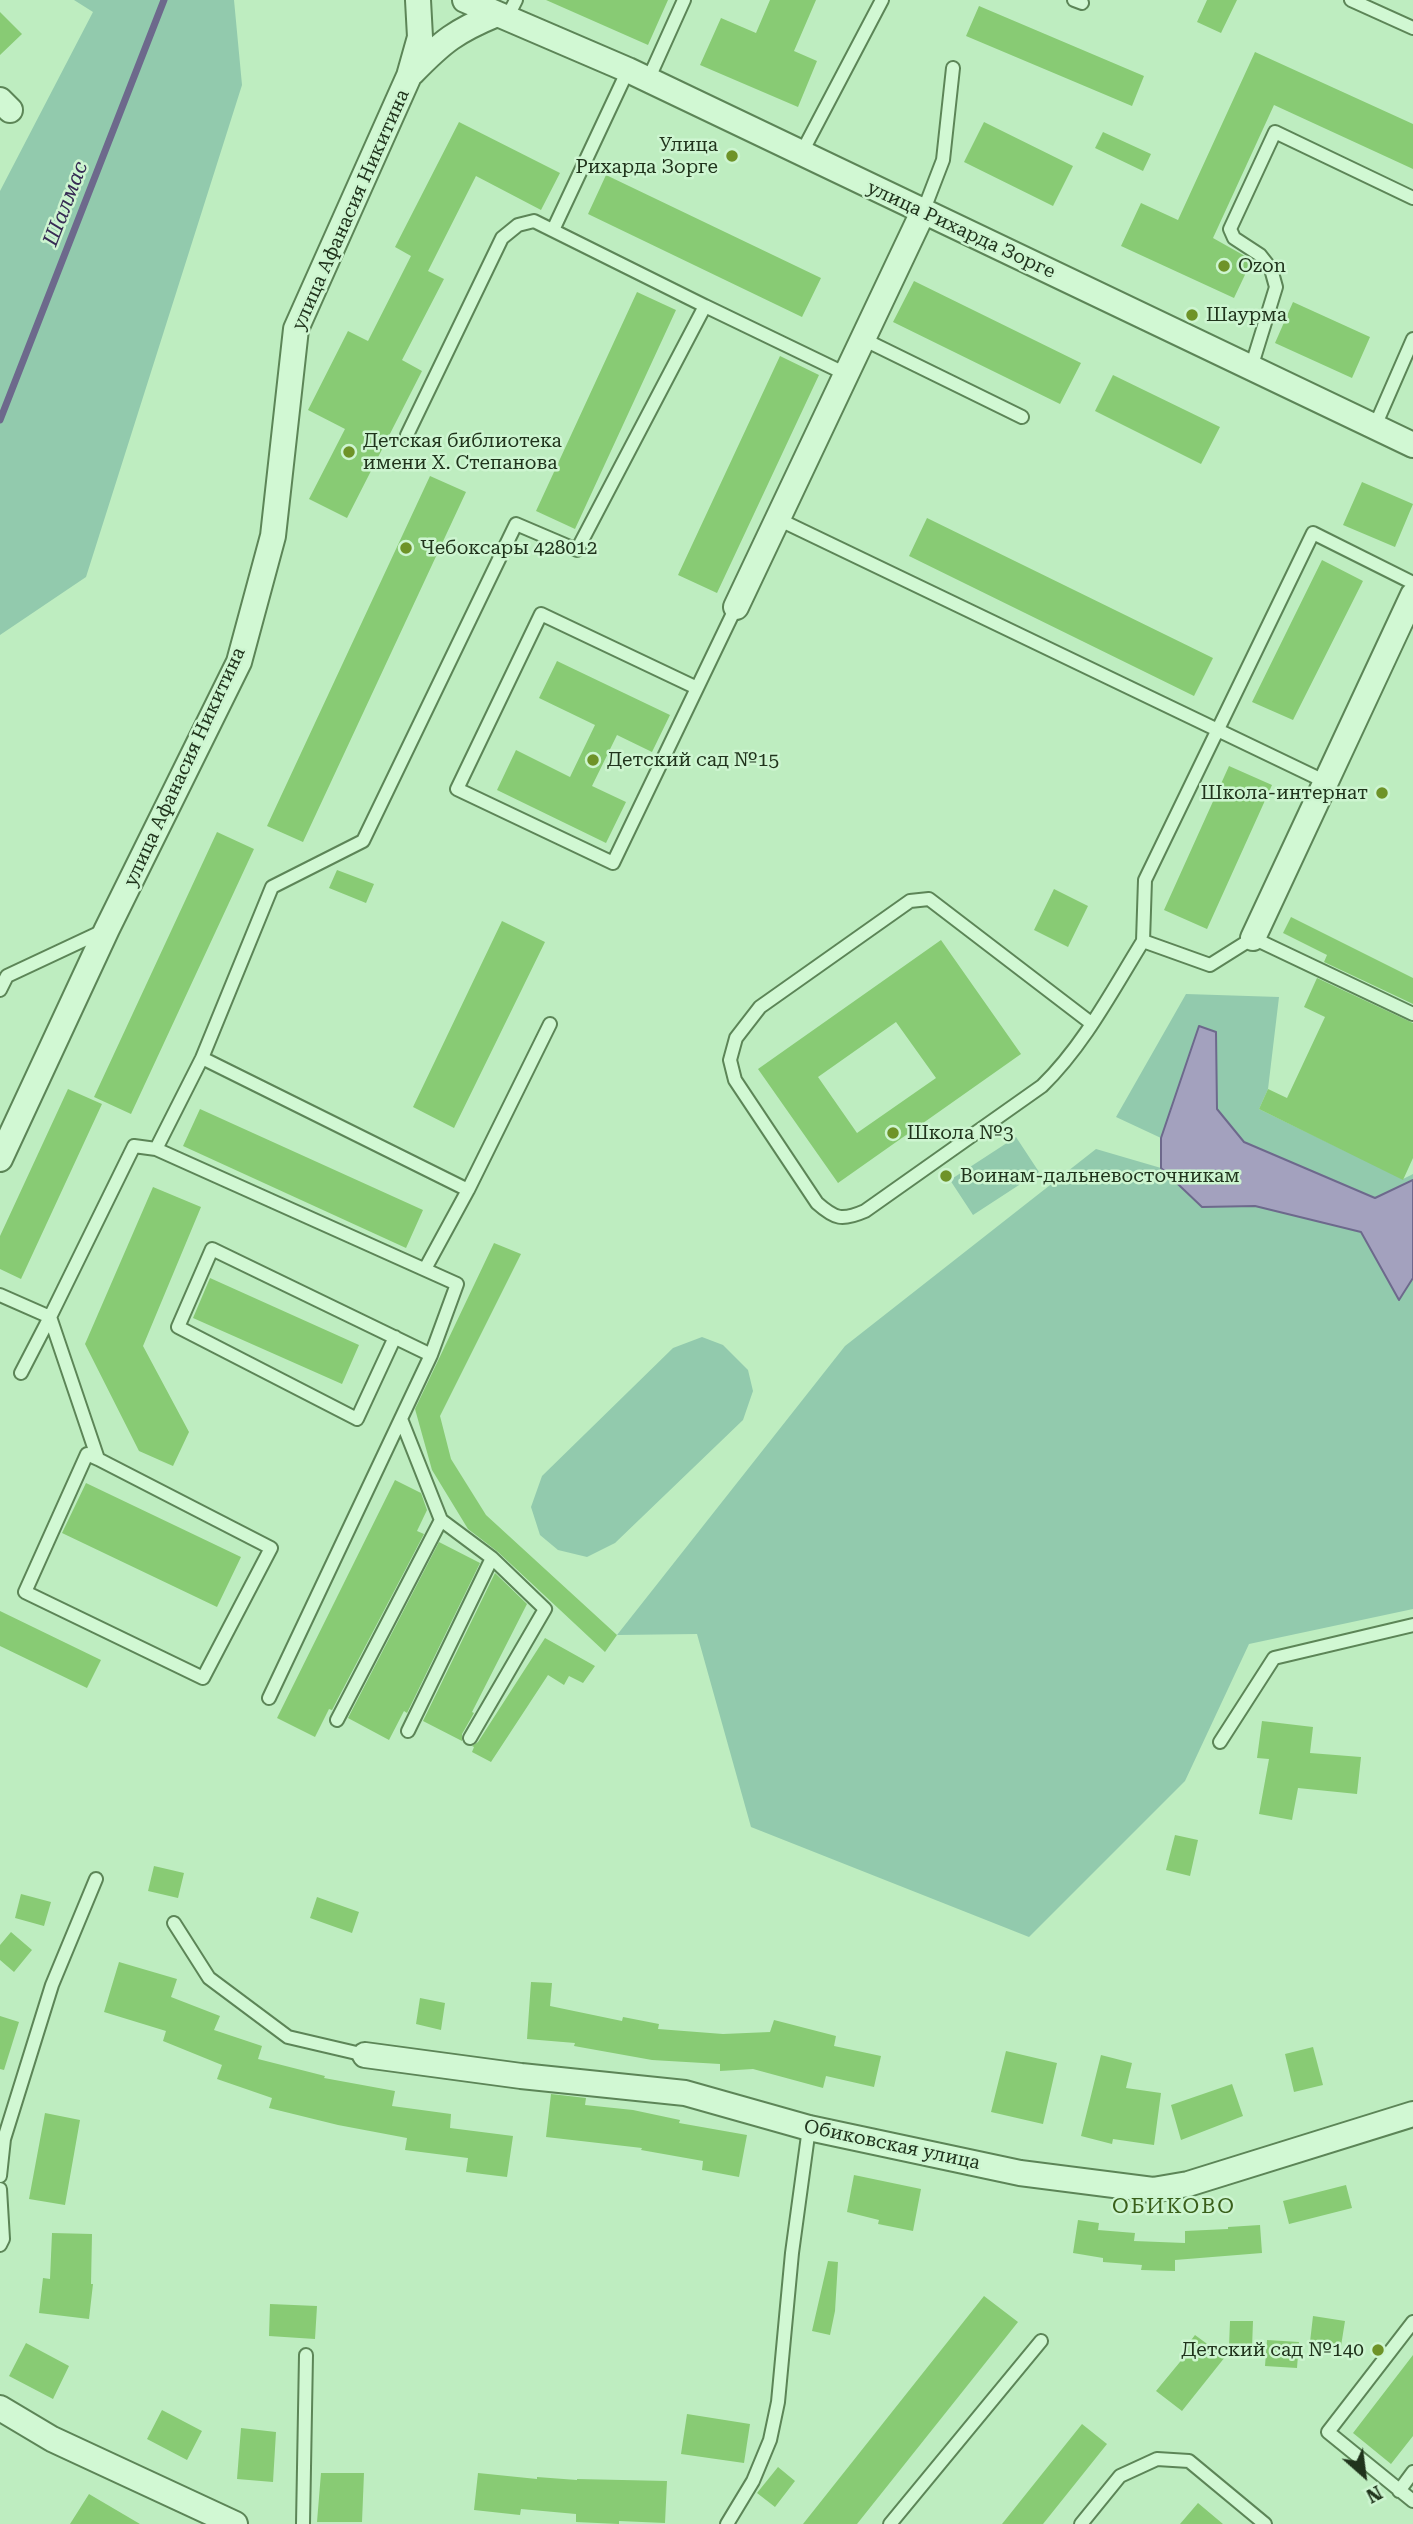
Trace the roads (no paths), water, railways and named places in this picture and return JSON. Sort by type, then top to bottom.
[{"type":"street","name":"улица Афанасия Никитина","points":[[0,1160],[107,929],[239,662],[273,536],[296,328],[409,76],[420,37],[418,0]]},
{"type":"street","points":[[465,0],[507,11]]},
{"type":"street","points":[[409,76],[441,43],[467,27],[507,11]]},
{"type":"street","name":"улица Рихарда Зорге","points":[[507,11],[1413,445]]},
{"type":"street","points":[[736,607],[923,212]]},
{"type":"street","points":[[1253,938],[1413,595]]},
{"type":"street","name":"Обиковская улица","points":[[365,2055],[521,2076],[685,2093],[809,2128],[1020,2173],[1153,2190],[1188,2184],[1413,2114]]},
{"type":"street","points":[[0,2408],[52,2439],[229,2523]]},
{"type":"lane","points":[[553,230],[638,75],[684,0]]},
{"type":"lane","points":[[801,154],[882,0]]},
{"type":"lane","points":[[1351,0],[1413,28]]},
{"type":"lane","points":[[923,212],[943,160],[953,68]]},
{"type":"lane","points":[[1251,368],[1276,287],[1270,269],[1259,255],[1234,238],[1230,229],[1275,132],[1413,198]]},
{"type":"lane","points":[[407,435],[502,238],[518,225],[534,221],[846,374]]},
{"type":"lane","points":[[156,1149],[202,1058],[272,887],[363,841],[516,524],[577,550],[705,306]]},
{"type":"lane","points":[[863,339],[1022,417]]},
{"type":"lane","points":[[1375,426],[1413,339]]},
{"type":"lane","points":[[778,519],[1326,782]]},
{"type":"lane","points":[[1091,1023],[929,899],[910,901],[760,1007],[736,1038],[730,1060],[735,1080],[817,1203],[832,1216],[850,1218],[864,1211],[1042,1086],[1064,1065],[1091,1023],[1143,941],[1144,880],[1313,533],[1413,583]]},
{"type":"lane","points":[[697,688],[541,614],[457,789],[614,863],[736,607]]},
{"type":"lane","points":[[0,990],[7,976],[107,929]]},
{"type":"lane","points":[[1143,941],[1210,965],[1253,938],[1413,1014]]},
{"type":"lane","points":[[425,1269],[468,1190],[550,1024]]},
{"type":"lane","points":[[202,1058],[468,1190]]},
{"type":"lane","points":[[21,1373],[134,1146],[156,1149],[457,1284],[431,1355],[269,1698]]},
{"type":"lane","points":[[395,1338],[357,1419],[178,1327],[212,1249],[431,1355]]},
{"type":"lane","points":[[0,1295],[50,1317],[98,1459],[271,1548],[203,1678],[25,1592],[87,1454],[98,1459]]},
{"type":"lane","points":[[401,1419],[441,1520],[492,1558],[545,1609],[470,1738]]},
{"type":"lane","points":[[337,1720],[441,1520]]},
{"type":"lane","points":[[408,1731],[492,1558]]},
{"type":"lane","points":[[1220,1742],[1274,1658],[1413,1625]]},
{"type":"lane","points":[[0,2176],[4,2139],[52,1985],[96,1879]]},
{"type":"lane","points":[[174,1923],[209,1978],[288,2036],[365,2055]]},
{"type":"lane","points":[[727,2524],[753,2481],[770,2440],[776,2415],[792,2253],[809,2128]]},
{"type":"lane","points":[[0,2189],[3,2239],[0,2245]]},
{"type":"lane","points":[[1413,2322],[1328,2432],[1413,2501]]},
{"type":"lane","points":[[890,2524],[1041,2342]]},
{"type":"lane","points":[[303,2524],[306,2356]]},
{"type":"lane","points":[[1081,2524],[1120,2476],[1157,2459],[1189,2461],[1265,2524]]},
{"type":"lane","points":[[1399,2491],[1413,2472]]},
{"type":"water","points":[[1199,1026],[1216,1032],[1217,1109],[1244,1142],[1375,1198],[1413,1180],[1413,1278],[1399,1300],[1361,1232],[1255,1206],[1202,1207],[1161,1168],[1161,1138]]},
{"type":"waterway","name":"Шалмас","points":[[0,420],[164,0]]},
{"type":"place","name":"Улица Рихарда Зорге","points":[[732,156]]},
{"type":"place","name":"Ozon","points":[[1224,266]]},
{"type":"place","name":"Шаурма","points":[[1192,315]]},
{"type":"place","name":"Детская библиотека имени Х. Степанова","points":[[349,452]]},
{"type":"place","name":"Чебоксары 428012","points":[[406,548]]},
{"type":"place","name":"Детский сад №15","points":[[593,760]]},
{"type":"place","name":"Школа-интернат","points":[[1382,793]]},
{"type":"place","name":"Школа №3","points":[[893,1133]]},
{"type":"place","name":"Воинам-дальневосточникам","points":[[946,1176]]},
{"type":"place","name":"Детский сад №140","points":[[1378,2350]]},
{"type":"district","name":"ОБИКОВО","points":[[1174,2207]]}]
